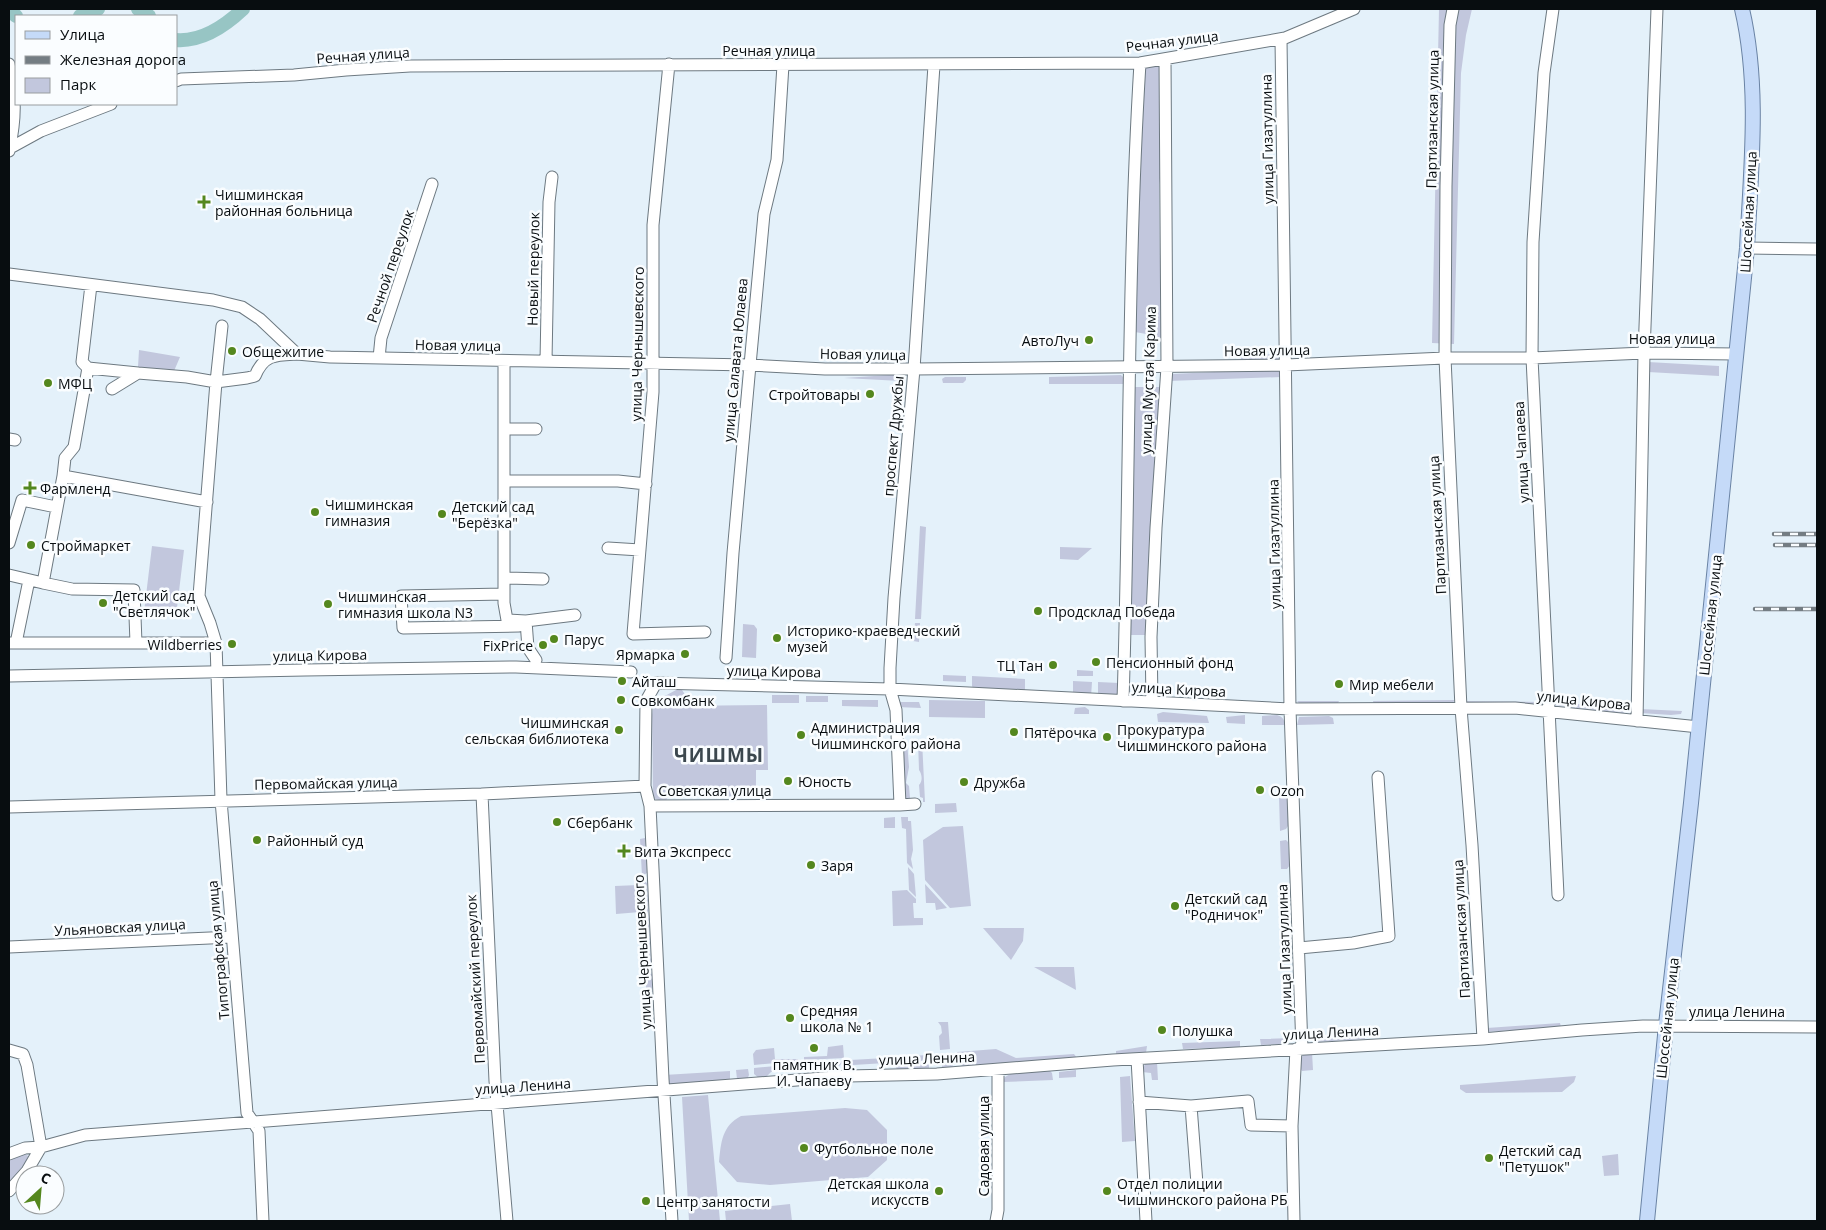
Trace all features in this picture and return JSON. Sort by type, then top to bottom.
[{"type":"main road","name":"Шоссейная улица","points":[[1647,1221],[1747,248],[1751,183],[1752,74],[1742,9]]},
{"type":"street","name":"Речная улица","points":[[178,80],[294,75],[410,66],[1140,63],[1281,39],[1354,9]]},
{"type":"street","name":"Партизанская улица","points":[[1453,9],[1450,25],[1446,186],[1445,358],[1461,708],[1472,844],[1483,1039]]},
{"type":"street","name":"улица Чапаева","points":[[1553,9],[1544,73],[1533,242],[1532,358],[1558,895]]},
{"type":"street","points":[[1637,721],[1644,353],[1657,9]]},
{"type":"street","name":"улица Гизатуллина","points":[[1281,39],[1290,709],[1298,948],[1299,1049],[1292,1126],[1294,1221]]},
{"type":"street","name":"улица Мустая Карима","points":[[1152,702],[1151,628],[1167,367],[1165,59]]},
{"type":"street","name":"улица Мустая Карима","points":[[1123,701],[1135,144],[1140,63]]},
{"type":"street","points":[[9,64],[15,100]]},
{"type":"street","name":"улица Чернышевского","points":[[669,64],[653,225],[653,392],[633,634],[705,632]]},
{"type":"street","name":"улица Салавата Юлаева","points":[[726,658],[733,553],[764,214],[777,160],[783,65]]},
{"type":"street","name":"проспект Дружбы","points":[[900,805],[896,710],[890,689],[894,598],[914,369],[934,65]]},
{"type":"street","points":[[9,151],[14,130],[16,105]]},
{"type":"street","points":[[9,151],[41,131],[108,105]]},
{"type":"street","name":"Новый переулок","points":[[546,362],[549,202],[552,177]]},
{"type":"street","name":"Речной переулок","points":[[379,358],[381,338],[432,184]]},
{"type":"street","points":[[1747,248],[1817,249]]},
{"type":"street","points":[[9,274],[214,300],[242,307],[260,319],[297,354]]},
{"type":"street","points":[[91,285],[82,362],[88,368],[187,377],[216,382]]},
{"type":"street","name":"Типографская улица","points":[[222,326],[199,596],[216,643],[221,800],[232,937],[247,1113],[258,1131],[263,1221]]},
{"type":"street","name":"Новая улица","points":[[216,382],[255,376],[258,366],[273,355],[297,354],[330,357],[750,365],[826,369],[914,369],[1286,365],[1445,358],[1532,358],[1644,353],[1737,354]]},
{"type":"street","points":[[504,361],[504,599],[507,620],[523,621],[575,615]]},
{"type":"street","points":[[43,583],[65,458],[74,447],[88,368]]},
{"type":"street","points":[[112,389],[138,373]]},
{"type":"street","points":[[505,429],[536,429]]},
{"type":"street","points":[[63,476],[207,502]]},
{"type":"street","points":[[504,481],[610,481],[646,484]]},
{"type":"street","points":[[9,540],[22,500],[56,507]]},
{"type":"street","points":[[608,548],[640,550]]},
{"type":"street","points":[[9,575],[72,589],[134,590],[136,643]]},
{"type":"street","points":[[504,578],[543,579]]},
{"type":"street","points":[[29,580],[12,643],[216,643]]},
{"type":"street","points":[[504,599],[401,596],[403,628],[520,627],[523,621]]},
{"type":"street","points":[[523,621],[528,648],[536,660]]},
{"type":"street","name":"улица Кирова","points":[[9,676],[516,667],[631,672]]},
{"type":"street","name":"улица Чернышевского","points":[[656,684],[646,701],[645,786],[650,806],[672,1221]]},
{"type":"street","name":"улица Кирова","points":[[656,684],[890,689],[1290,709],[1515,708],[1699,727]]},
{"type":"street","points":[[1298,948],[1353,943],[1390,936],[1378,778]]},
{"type":"street","name":"Первомайская улица","points":[[9,807],[482,794],[645,786]]},
{"type":"street","name":"Первомайский переулок","points":[[482,794],[496,1103],[507,1221]]},
{"type":"street","name":"Советская улица","points":[[650,806],[915,804]]},
{"type":"street","name":"Ульяновская улица","points":[[9,947],[232,937]]},
{"type":"street","name":"улица Ленина","points":[[9,1154],[25,1148],[41,1147],[85,1135],[848,1076],[937,1074],[1137,1059],[1483,1039],[1666,1025],[1817,1028]]},
{"type":"street","points":[[9,1050],[23,1054],[27,1066],[41,1147],[27,1171],[9,1191]]},
{"type":"street","points":[[1137,1059],[1146,1221]]},
{"type":"street","name":"Садовая улица","points":[[994,1219],[998,1070]]},
{"type":"street","points":[[1140,1102],[1191,1106],[1248,1101],[1251,1125],[1292,1126]]},
{"type":"street","points":[[1191,1106],[1198,1184]]},
{"type":"green space","points":[[1439,9],[1472,9],[1466,35],[1461,73],[1454,344],[1432,343]]},
{"type":"green space","points":[[1160,62],[1162,166],[1159,184],[1161,340],[1153,343],[1152,335],[1135,332],[1141,75],[1145,67]]},
{"type":"green space","points":[[139,350],[180,357],[174,371],[138,367]]},
{"type":"green space","points":[[1283,354],[1279,361],[1241,362],[1241,355]]},
{"type":"green space","points":[[1648,362],[1719,366],[1719,376],[1648,372]]},
{"type":"green space","points":[[1275,369],[1280,372],[1281,377],[1168,381],[1172,374]]},
{"type":"green space","points":[[897,375],[902,379],[901,381],[844,378]]},
{"type":"green space","points":[[1121,375],[1125,379],[1125,384],[1049,384],[1049,377]]},
{"type":"green space","points":[[945,377],[966,377],[966,380],[963,383],[943,383],[942,379]]},
{"type":"green space","points":[[1135,387],[1161,387],[1150,635],[1128,635]]},
{"type":"green space","points":[[920,526],[926,527],[921,619],[915,619]]},
{"type":"green space","points":[[152,546],[184,550],[176,616],[144,612]]},
{"type":"green space","points":[[1060,547],[1092,548],[1078,560],[1060,559]]},
{"type":"green space","points":[[915,623],[920,623],[919,642],[913,641]]},
{"type":"green space","points":[[743,624],[754,625],[757,629],[756,658],[742,657]]},
{"type":"green space","points":[[1077,670],[1093,671],[1093,676],[1077,676]]},
{"type":"green space","points":[[943,675],[966,676],[966,682],[943,681]]},
{"type":"green space","points":[[972,676],[1025,679],[1025,690],[1022,693],[974,690]]},
{"type":"green space","points":[[1073,681],[1092,682],[1091,697],[1073,695]]},
{"type":"green space","points":[[1098,682],[1119,683],[1118,693],[1115,697],[1098,697]]},
{"type":"green space","points":[[676,690],[682,690],[692,705],[677,706],[767,705],[768,770],[756,770],[756,796],[668,797],[665,802],[653,798],[653,707],[664,706],[655,705],[660,699],[669,706],[673,706],[663,697]]},
{"type":"green space","points":[[772,695],[799,695],[799,703],[772,703]]},
{"type":"green space","points":[[806,696],[828,696],[828,702],[806,702]]},
{"type":"green space","points":[[842,700],[878,700],[878,707],[842,706]]},
{"type":"green space","points":[[929,700],[985,701],[985,718],[929,717]]},
{"type":"green space","points":[[1455,700],[1451,705],[1374,705],[1373,701]]},
{"type":"green space","points":[[1297,701],[1339,701],[1337,705],[1300,704]]},
{"type":"green space","points":[[1466,701],[1543,702],[1540,705],[1464,703]]},
{"type":"green space","points":[[900,702],[919,702],[921,708],[897,707]]},
{"type":"green space","points":[[1552,702],[1632,708],[1622,713],[1553,705]]},
{"type":"green space","points":[[1085,707],[1089,710],[1089,714],[1074,714],[1075,708]]},
{"type":"green space","points":[[1640,709],[1682,711],[1681,714],[1671,715],[1640,713]]},
{"type":"green space","points":[[1163,712],[1207,716],[1209,723],[1158,722],[1157,714]]},
{"type":"green space","points":[[1245,715],[1245,724],[1227,723],[1226,717]]},
{"type":"green space","points":[[1277,715],[1283,719],[1285,725],[1262,725],[1262,716]]},
{"type":"green space","points":[[1329,716],[1333,718],[1334,724],[1297,725],[1299,717]]},
{"type":"green space","points":[[918,740],[922,740],[925,802],[920,797],[919,785],[922,778],[919,770]]},
{"type":"green space","points":[[903,741],[907,741],[909,767],[906,783],[909,786],[910,798],[907,798],[907,802],[901,802]]},
{"type":"green space","points":[[1279,796],[1284,796],[1288,799],[1288,826],[1280,831]]},
{"type":"green space","points":[[956,803],[957,812],[935,813],[935,804]]},
{"type":"green space","points":[[895,817],[895,828],[884,828],[884,818]]},
{"type":"green space","points":[[901,817],[908,817],[908,821],[911,821],[913,850],[911,859],[913,869],[907,863],[906,829],[902,828]]},
{"type":"green space","points":[[963,826],[971,906],[950,908],[925,880],[923,840],[943,827]]},
{"type":"green space","points":[[645,838],[647,873],[642,876],[640,839]]},
{"type":"green space","points":[[1286,840],[1288,842],[1290,865],[1287,869],[1281,869],[1280,841]]},
{"type":"green space","points":[[908,867],[914,874],[916,897],[909,890]]},
{"type":"green space","points":[[642,882],[647,883],[651,966],[646,968]]},
{"type":"green space","points":[[925,884],[947,908],[936,910],[935,903],[926,903]]},
{"type":"green space","points":[[639,885],[640,912],[616,914],[615,886]]},
{"type":"green space","points":[[907,890],[916,899],[916,903],[913,903],[914,918],[923,918],[923,925],[893,926],[892,891]]},
{"type":"green space","points":[[983,928],[1024,928],[1023,941],[1011,960]]},
{"type":"green space","points":[[1034,967],[1074,967],[1076,990]]},
{"type":"green space","points":[[645,973],[652,974],[652,1029],[649,1029]]},
{"type":"green space","points":[[938,1022],[948,1022],[950,1049],[940,1050],[939,1036],[942,1033]]},
{"type":"green space","points":[[1560,1023],[1561,1027],[1487,1032],[1487,1028]]},
{"type":"green space","points":[[1365,1034],[1365,1039],[1315,1042],[1314,1037]]},
{"type":"green space","points":[[1292,1038],[1282,1043],[1261,1045],[1260,1039]]},
{"type":"green space","points":[[1240,1041],[1240,1047],[1183,1049],[1182,1043]]},
{"type":"green space","points":[[843,1045],[844,1058],[804,1060],[804,1057],[827,1056],[828,1047]]},
{"type":"green space","points":[[1147,1046],[1146,1053],[1116,1055],[1116,1051]]},
{"type":"green space","points":[[774,1048],[775,1059],[798,1059],[799,1061],[754,1065],[753,1054],[756,1050]]},
{"type":"green space","points":[[996,1049],[1016,1058],[1074,1054],[1077,1058],[962,1066],[957,1060],[957,1052]]},
{"type":"green space","points":[[1312,1052],[1313,1070],[1302,1071],[1299,1066],[1303,1054]]},
{"type":"green space","points":[[929,1055],[929,1068],[897,1069],[893,1064],[892,1057]]},
{"type":"green space","points":[[951,1057],[952,1070],[942,1070],[942,1058]]},
{"type":"green space","points":[[886,1058],[886,1063],[853,1065],[850,1063],[850,1060]]},
{"type":"green space","points":[[844,1061],[839,1066],[805,1069],[804,1064]]},
{"type":"green space","points":[[1157,1062],[1158,1080],[1152,1080],[1151,1073],[1142,1072],[1142,1069],[1146,1063]]},
{"type":"green space","points":[[799,1064],[800,1069],[771,1072],[765,1078],[760,1079],[754,1074],[754,1068]]},
{"type":"green space","points":[[748,1069],[749,1075],[747,1080],[737,1079],[736,1070]]},
{"type":"green space","points":[[1076,1070],[1076,1077],[1059,1078],[1059,1072]]},
{"type":"green space","points":[[730,1071],[728,1082],[669,1086],[664,1075]]},
{"type":"green space","points":[[1050,1071],[1053,1080],[1003,1082],[1005,1077],[1012,1073]]},
{"type":"green space","points":[[1130,1076],[1135,1141],[1122,1142],[1120,1077]]},
{"type":"green space","points":[[1576,1076],[1574,1082],[1562,1092],[1466,1093],[1460,1089],[1460,1085]]},
{"type":"green space","points":[[708,1095],[720,1221],[689,1221],[682,1097]]},
{"type":"green space","name":"Футбольное поле","points":[[845,1108],[867,1110],[887,1130],[887,1160],[868,1177],[770,1185],[737,1182],[719,1162],[722,1141],[726,1130],[741,1116]]},
{"type":"green space","points":[[23,1153],[30,1157],[26,1165],[15,1165],[15,1178],[9,1186],[9,1158]]},
{"type":"green space","points":[[1618,1154],[1619,1175],[1604,1176],[1602,1156]]},
{"type":"green space","points":[[790,1204],[792,1221],[726,1221],[725,1211]]},
{"type":"waterway","points":[[83,15],[98,9]]},
{"type":"waterway","points":[[138,9],[147,15]]},
{"type":"waterway","points":[[178,40],[204,36],[221,27],[243,9]]},
{"type":"waterway","points":[[9,10],[15,15]]},
{"type":"railway","points":[[1774,534],[1817,534]]},
{"type":"railway","points":[[1775,545],[1817,545]]},
{"type":"railway","points":[[1755,609],[1817,609]]},
{"type":"place","name":"Чишминская районная больница","points":[[204,202]]},
{"type":"place","name":"АвтоЛуч","points":[[1089,340]]},
{"type":"place","name":"Общежитие","points":[[232,351]]},
{"type":"place","name":"МФЦ","points":[[48,383]]},
{"type":"place","name":"Стройтовары","points":[[870,394]]},
{"type":"place","name":"Фармленд","points":[[30,488]]},
{"type":"place","name":"Чишминская гимназия","points":[[315,512]]},
{"type":"place","name":"Детский сад \"Берёзка\"","points":[[442,514]]},
{"type":"place","name":"Строймаркет","points":[[31,545]]},
{"type":"place","name":"Детский сад \"Светлячок\"","points":[[103,603]]},
{"type":"place","name":"Чишминская гимназия школа N3","points":[[328,604]]},
{"type":"place","name":"Продсклад Победа","points":[[1038,611]]},
{"type":"place","name":"Историко-краеведческий музей","points":[[777,638]]},
{"type":"place","name":"Парус","points":[[554,639]]},
{"type":"place","name":"Wildberries","points":[[232,644]]},
{"type":"place","name":"FixPrice","points":[[543,645]]},
{"type":"place","name":"Ярмарка","points":[[685,654]]},
{"type":"place","name":"Пенсионный фонд","points":[[1096,662]]},
{"type":"place","name":"ТЦ Тан","points":[[1053,665]]},
{"type":"place","name":"Айташ","points":[[622,681]]},
{"type":"place","name":"Мир мебели","points":[[1339,684]]},
{"type":"place","name":"Совкомбанк","points":[[621,700]]},
{"type":"place","name":"Чишминская сельская библиотека","points":[[619,730]]},
{"type":"place","name":"Пятёрочка","points":[[1014,732]]},
{"type":"place","name":"Администрация Чишминского района","points":[[801,735]]},
{"type":"place","name":"Прокуратура Чишминского района","points":[[1107,737]]},
{"type":"place","name":"Юность","points":[[788,781]]},
{"type":"place","name":"Дружба","points":[[964,782]]},
{"type":"place","name":"Ozon","points":[[1260,790]]},
{"type":"place","name":"Сбербанк","points":[[557,822]]},
{"type":"place","name":"Районный суд","points":[[257,840]]},
{"type":"place","name":"Вита Экспресс","points":[[624,851]]},
{"type":"place","name":"Заря","points":[[811,865]]},
{"type":"place","name":"Детский сад \"Родничок\"","points":[[1175,906]]},
{"type":"place","name":"Средняя школа № 1","points":[[790,1018]]},
{"type":"place","name":"Полушка","points":[[1162,1030]]},
{"type":"place","name":"памятник В. И. Чапаеву","points":[[814,1048]]},
{"type":"place","name":"Футбольное поле","points":[[804,1148]]},
{"type":"place","name":"Детский сад \"Петушок\"","points":[[1489,1158]]},
{"type":"place","name":"Детская школа искусств","points":[[939,1191]]},
{"type":"place","name":"Отдел полиции Чишминского района РБ","points":[[1107,1191]]},
{"type":"place","name":"Центр занятости","points":[[646,1201]]},
{"type":"district","name":"ЧИШМЫ","points":[[719,755]]}]
